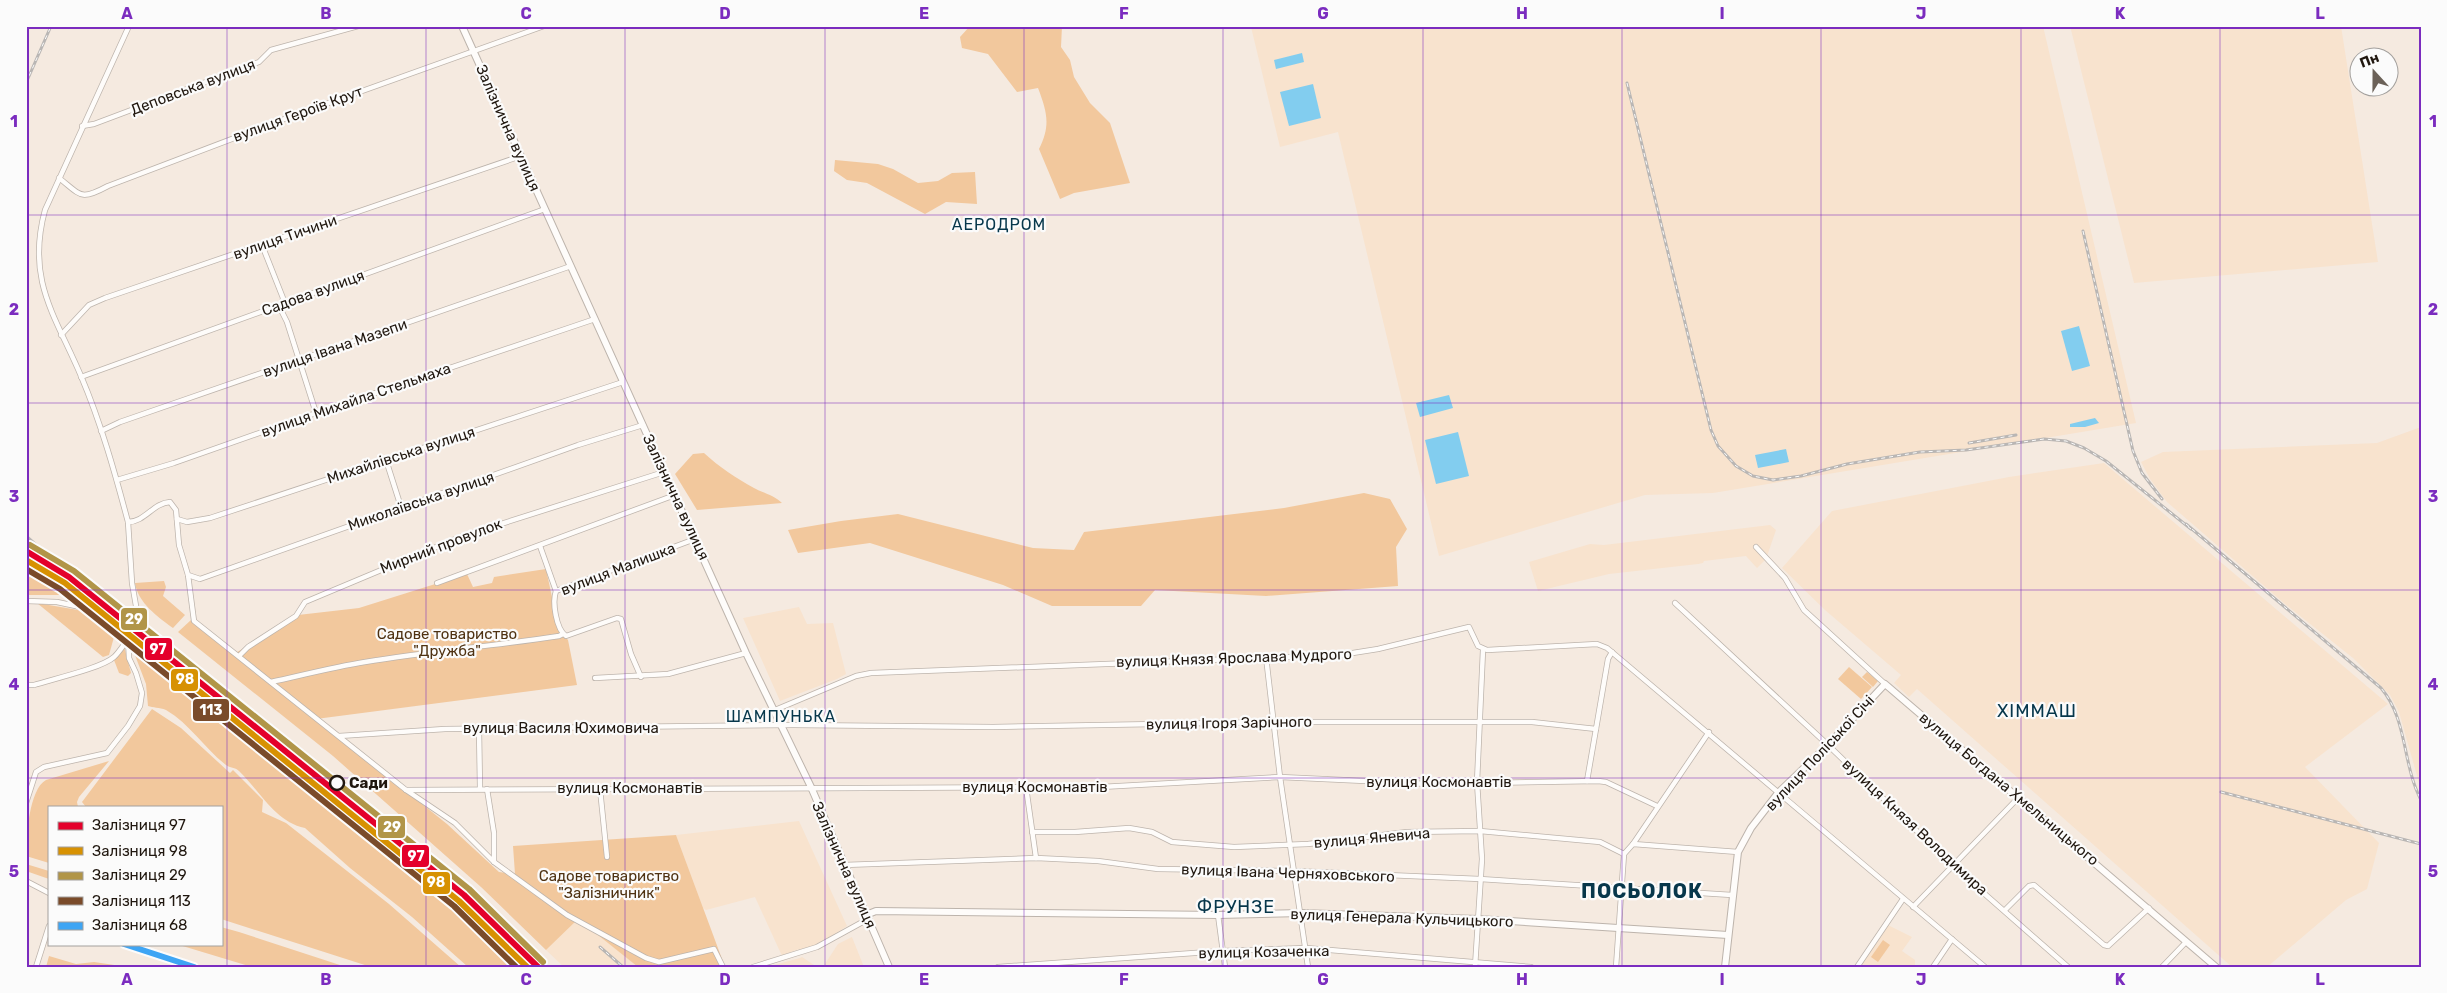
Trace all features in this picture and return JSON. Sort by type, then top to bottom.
[{"type":"street","points":[[26,685],[105,664],[116,656],[139,623],[132,584],[128,522],[117,480],[82,377],[61,335],[43,289],[38,270],[39,234],[43,218],[82,126],[129,26]]},
{"type":"street","name":"Деповська вулиця","points":[[82,126],[137,109],[259,62],[271,50],[358,26]]},
{"type":"street","name":"Залізнична вулиця","points":[[462,26],[746,652],[776,710],[811,787],[889,967]]},
{"type":"street","name":"вулиця Героїв Крут","points":[[59,178],[80,195],[92,196],[108,186],[473,50],[544,26]]},
{"type":"street","name":"вулиця Тичини","points":[[61,335],[89,305],[521,156]]},
{"type":"street","name":"Садова вулиця","points":[[82,377],[545,209]]},
{"type":"street","points":[[262,245],[283,298],[281,305],[316,413]]},
{"type":"street","name":"вулиця Івана Мазепи","points":[[101,431],[120,422],[571,266]]},
{"type":"street","name":"вулиця Михайла Стельмаха","points":[[117,480],[174,463],[595,319]]},
{"type":"street","name":"Михайлівська вулиця","points":[[177,519],[187,522],[197,521],[623,382]]},
{"type":"street","name":"Миколаївська вулиця","points":[[188,575],[200,579],[401,507],[643,425]]},
{"type":"street","points":[[386,460],[401,507]]},
{"type":"street","name":"Мирний провулок","points":[[239,656],[248,646],[296,616],[304,602],[321,594],[460,536],[664,472]]},
{"type":"street","points":[[436,583],[675,495]]},
{"type":"street","points":[[128,522],[139,520],[164,502],[170,502],[173,505],[177,519],[180,545],[188,575],[194,621],[406,790],[455,823],[494,862],[567,915],[646,958],[659,962],[714,948],[723,967]]},
{"type":"street","name":"вулиця Малишка","points":[[562,634],[554,603],[556,591],[695,539]]},
{"type":"street","points":[[540,546],[556,591]]},
{"type":"street","name":"вулиця Богдана Хмельницького","points":[[1756,547],[1785,578],[1804,610],[1885,684],[2216,967]]},
{"type":"street","points":[[26,602],[56,602],[86,608],[126,640],[129,658],[142,693],[140,706],[108,753],[44,767],[36,772],[26,802]]},
{"type":"street","name":"вулиця Князя Володимира","points":[[1675,603],[1828,745],[1954,867],[2068,967]]},
{"type":"street","points":[[272,682],[365,662],[436,651],[473,649],[562,634],[571,636],[618,618],[621,619],[631,654],[641,676]]},
{"type":"street","name":"вулиця Князя Ярослава Мудрого","points":[[776,710],[856,676],[871,672],[1359,653],[1469,627],[1474,640],[1483,650]]},
{"type":"street","points":[[1475,964],[1482,860],[1477,782],[1483,650],[1590,643],[1602,645],[1612,652],[1986,967]]},
{"type":"street","points":[[595,678],[668,674],[746,652]]},
{"type":"street","points":[[1587,781],[1608,659],[1612,652]]},
{"type":"street","points":[[1266,657],[1272,722],[1308,967]]},
{"type":"street","name":"вулиця Поліської Січі","points":[[1725,967],[1738,852],[1752,828],[1778,792],[1828,745],[1885,684]]},
{"type":"street","name":"вулиця Ігоря Зарічного","points":[[782,725],[992,727],[1272,722],[1532,722],[1596,729]]},
{"type":"street","name":"вулиця Василя Юхимовича","points":[[339,736],[445,729],[782,725]]},
{"type":"street","points":[[480,729],[480,788]]},
{"type":"street","points":[[1616,967],[1624,854],[1634,844],[1657,806],[1709,732]]},
{"type":"street","name":"вулиця Космонавтів","points":[[406,790],[480,788],[1101,787],[1280,777],[1394,784],[1606,782],[1657,806]]},
{"type":"street","points":[[1026,787],[1036,858]]},
{"type":"street","points":[[487,789],[494,833],[494,862]]},
{"type":"street","points":[[600,789],[607,857]]},
{"type":"street","points":[[1913,907],[1954,867],[2018,797]]},
{"type":"street","name":"вулиця Яневича","points":[[1032,832],[1075,832],[1129,828],[1152,832],[1172,842],[1188,845],[1234,847],[1290,845],[1407,832],[1480,832],[1600,842],[1624,854]]},
{"type":"street","points":[[1634,844],[1738,852]]},
{"type":"street","name":"вулиця Івана Черняховського","points":[[844,865],[1036,858],[1098,861],[1158,869],[1294,871],[1480,879],[1732,895]]},
{"type":"street","points":[[26,881],[48,892]]},
{"type":"street","points":[[2005,910],[2029,886],[2034,885],[2104,945],[2108,946],[2149,908]]},
{"type":"street","points":[[1857,967],[1903,899]]},
{"type":"street","name":"вулиця Генерала Кульчицького","points":[[867,917],[876,912],[1301,914],[1478,919],[1618,930],[1728,935]]},
{"type":"street","points":[[1218,915],[1225,967]]},
{"type":"street","points":[[753,967],[817,947],[867,917]]},
{"type":"street","points":[[36,967],[48,929]]},
{"type":"street","points":[[1933,967],[1952,939]]},
{"type":"street","points":[[2162,967],[2186,942]]},
{"type":"street","name":"вулиця Козаченка","points":[[998,967],[1222,951],[1306,948],[1475,964],[1531,967]]},
{"type":"shaded area","points":[[2043,26],[2136,423],[1713,493],[1645,495],[1439,556],[1338,132],[1280,147],[1251,27]]},
{"type":"shaded area","points":[[2070,26],[2341,26],[2350,83],[2350,98],[2352,98],[2378,262],[2134,283]]},
{"type":"shaded area","points":[[2421,427],[2421,790],[2399,712],[2390,695],[2353,658],[2285,604],[2167,502],[2150,479],[2141,462],[2163,452],[2377,443]]},
{"type":"shaded area","points":[[2104,463],[2388,704],[2305,767],[2379,843],[2367,889],[2346,900],[2267,967],[2232,967],[1917,689],[1909,697],[1894,683],[1901,675],[1825,610],[1782,568],[1832,511],[2009,477]]},
{"type":"shaded area","points":[[1770,525],[1776,530],[1766,559],[1757,568],[1746,556],[1704,561],[1698,564],[1609,574],[1538,591],[1529,562],[1590,544],[1604,545]]},
{"type":"shaded area","points":[[799,607],[807,624],[833,623],[846,674],[780,701],[743,618]]},
{"type":"shaded area","points":[[799,821],[847,926],[817,946],[796,950],[782,956],[755,897],[706,910],[703,908],[676,835]]},
{"type":"shaded area","points":[[578,918],[638,967],[564,967],[546,950]]},
{"type":"shaded area","points":[[1886,924],[1912,937],[1902,951],[1915,960],[1915,967],[1857,967]]},
{"type":"shaded area","points":[[852,937],[864,967],[823,967],[838,944]]},
{"type":"shaded area","points":[[802,957],[817,967],[767,967],[800,958]]},
{"type":"green space","points":[[970,26],[1062,26],[1061,47],[1070,60],[1074,77],[1090,103],[1110,123],[1130,183],[1074,193],[1060,199],[1039,149],[1045,133],[1046,118],[1044,104],[1038,88],[1017,92],[988,54],[962,48],[960,37]]},
{"type":"green space","points":[[835,160],[878,164],[893,169],[918,183],[938,181],[952,173],[975,172],[977,204],[946,202],[925,214],[867,183],[847,180],[834,171]]},
{"type":"green space","points":[[704,453],[734,476],[782,503],[697,510],[675,474],[693,454]]},
{"type":"green space","points":[[1364,493],[1390,499],[1407,529],[1396,547],[1398,586],[1266,596],[1155,590],[1141,606],[1052,606],[1003,585],[870,543],[798,553],[788,530],[898,514],[1033,548],[1074,550],[1084,532],[1284,508]]},
{"type":"green space","points":[[546,569],[559,630],[568,640],[577,685],[316,719],[447,824],[499,872],[515,874],[513,846],[676,835],[725,967],[638,967],[578,919],[546,950],[481,887],[333,756],[178,632],[191,620],[234,654],[298,615],[359,608],[467,574],[473,587],[492,583],[494,577]]},
{"type":"green space","points":[[26,573],[62,593],[63,595],[26,595]]},
{"type":"green space","points":[[164,581],[166,587],[163,596],[185,615],[173,628],[144,603],[135,583]]},
{"type":"green space","points":[[37,603],[84,611],[114,637],[109,655],[103,657]]},
{"type":"green space","points":[[134,645],[155,671],[167,669],[191,685],[212,705],[450,900],[527,967],[468,967],[412,917],[350,868],[305,828],[294,825],[276,813],[239,771],[228,766],[218,758],[175,716],[161,708],[148,706],[146,684],[133,650]]},
{"type":"green space","points":[[124,646],[131,673],[128,676],[119,673],[114,660]]},
{"type":"green space","points":[[1849,667],[1872,687],[1861,699],[1838,679]]},
{"type":"green space","points":[[1867,672],[1878,681],[1873,687],[1862,677]]},
{"type":"green space","points":[[152,709],[181,728],[230,773],[233,770],[263,800],[262,812],[286,823],[389,904],[461,967],[371,967],[222,919],[222,806],[85,806],[82,802]]},
{"type":"green space","points":[[109,761],[79,797],[78,806],[48,806],[48,863],[26,856],[32,803],[40,785],[46,780]]},
{"type":"green space","points":[[26,864],[48,871],[48,879],[26,871]]},
{"type":"green space","points":[[222,927],[346,967],[252,967],[183,946],[222,946]]},
{"type":"green space","points":[[1883,940],[1890,945],[1878,962],[1871,957]]},
{"type":"green space","points":[[49,956],[76,964],[94,962],[128,967],[46,967]]},
{"type":"water","points":[[1302,53],[1304,62],[1276,69],[1274,60]]},
{"type":"water","points":[[1313,84],[1321,118],[1289,126],[1280,92]]},
{"type":"water","points":[[2079,326],[2090,366],[2072,371],[2061,331]]},
{"type":"water","points":[[1449,395],[1453,408],[1420,417],[1416,403]]},
{"type":"water","points":[[2095,418],[2099,423],[2085,427],[2070,427],[2070,424]]},
{"type":"water","points":[[1458,432],[1469,476],[1436,484],[1425,440]]},
{"type":"water","points":[[1786,449],[1789,462],[1758,468],[1755,455]]},
{"type":"railway","points":[[26,83],[51,26]]},
{"type":"railway","points":[[1627,83],[1711,430],[1718,446],[1736,466],[1753,476],[1773,480],[1801,476],[1847,464],[1920,452],[1966,450],[2044,439],[2066,441],[2084,448],[2106,461],[2191,529]]},
{"type":"railway","points":[[2083,231],[2133,451],[2142,473],[2162,499]]},
{"type":"railway","points":[[1969,443],[2016,435]]},
{"type":"railway","points":[[2186,524],[2381,688],[2396,714],[2415,786],[2421,800]]},
{"type":"railway","points":[[26,536],[68,573],[433,865],[483,907],[543,967]]},
{"type":"railway","points":[[2221,792],[2421,844]]},
{"type":"railway","points":[[600,947],[623,967]]},
{"type":"rail line","name":"29","points":[[30,545],[74,571],[469,889],[543,962]]},
{"type":"rail line","name":"97","points":[[26,551],[69,577],[464,895],[538,967]]},
{"type":"rail line","name":"98","points":[[26,560],[65,583],[459,901],[527,967]]},
{"type":"rail line","name":"113","points":[[26,569],[60,589],[454,906],[516,967]]},
{"type":"rail line","name":"68","points":[[130,946],[194,967]]},
{"type":"place","name":"Сади","points":[[337,783]]},
{"type":"district","name":"АЕРОДРОМ","points":[[999,224]]},
{"type":"district","name":"ХІММАШ","points":[[2037,711]]},
{"type":"district","name":"ШАМПУНЬКА","points":[[781,716]]},
{"type":"district","name":"ПОСЬОЛОК","points":[[1642,891]]},
{"type":"district","name":"ФРУНЗЕ","points":[[1236,907]]},
{"type":"park label","name":"Садове товариство \"Дружба\"","points":[[447,642]]},
{"type":"park label","name":"Садове товариство \"Залізничник\"","points":[[609,884]]}]
